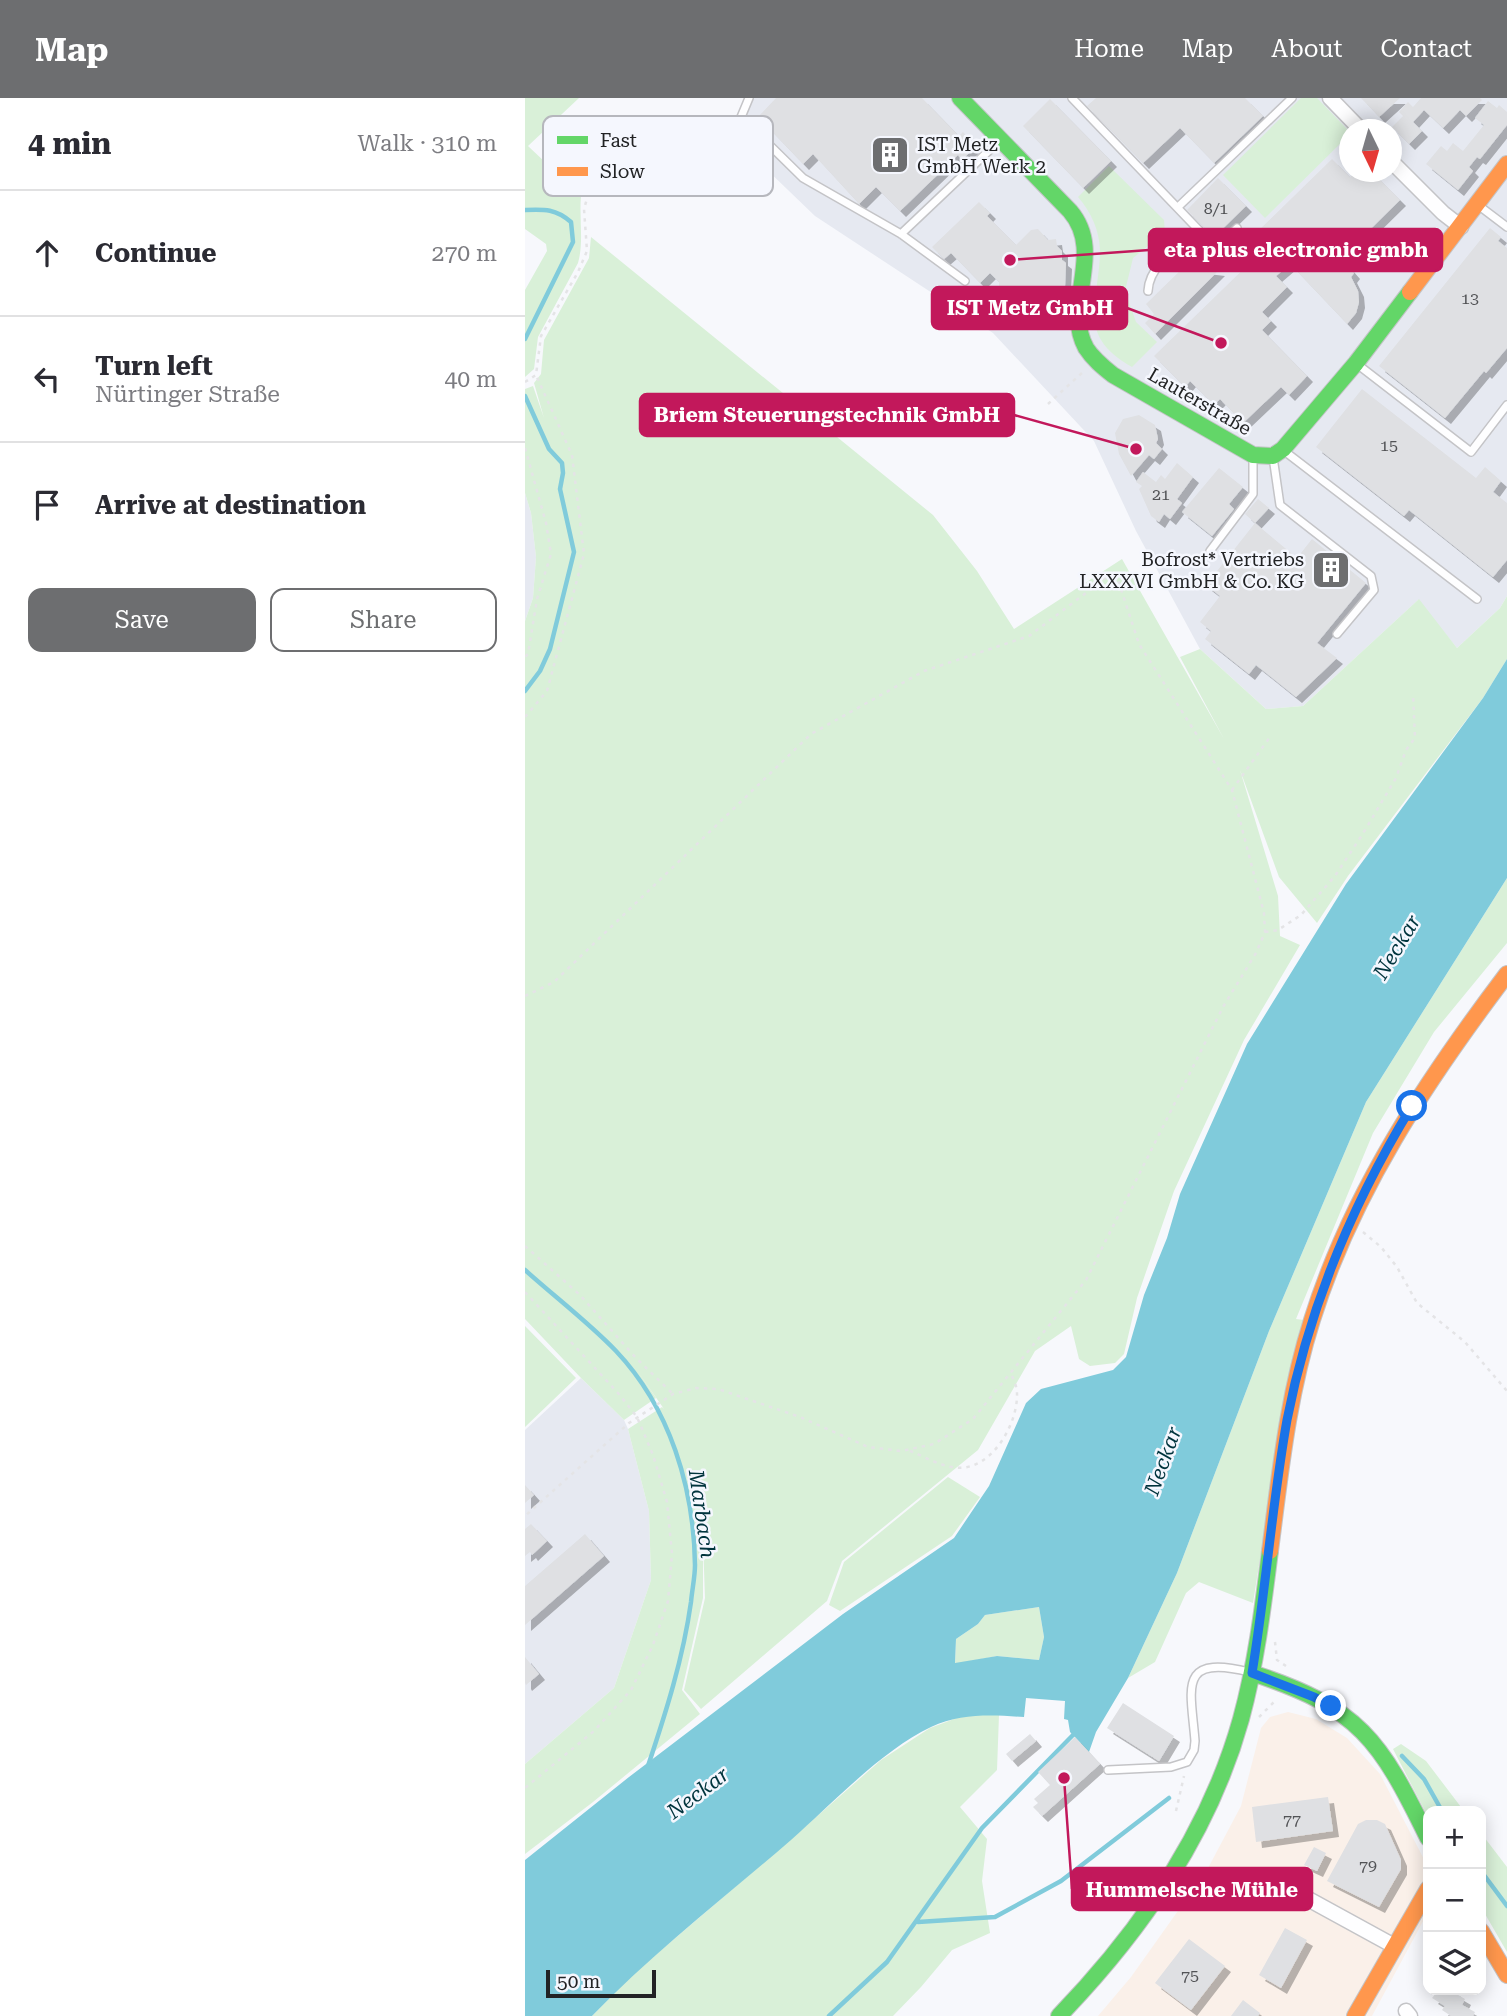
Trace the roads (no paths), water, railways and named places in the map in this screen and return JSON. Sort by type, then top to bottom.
[{"type":"street","points":[[960,98],[1001,139]]},
{"type":"street","points":[[1331,98],[1351,119]]},
{"type":"street","name":"Lauterstraße","points":[[1001,139],[1081,226],[1086,253],[1080,321],[1082,338],[1095,361],[1113,375],[1252,455],[1263,457],[1278,452]]},
{"type":"street","points":[[1278,452],[1356,363],[1507,164]]},
{"type":"street","points":[[1402,172],[1461,227]]},
{"type":"street","points":[[1059,2016],[1088,1988],[1127,1941],[1156,1899],[1186,1848],[1223,1773],[1252,1673],[1279,1471],[1294,1390],[1316,1307],[1349,1222],[1385,1151],[1412,1106],[1507,974]]},
{"type":"street","points":[[1252,1673],[1314,1697],[1348,1718],[1365,1733],[1388,1763],[1423,1829]]},
{"type":"street","points":[[1299,1894],[1394,1946]]},
{"type":"street","points":[[1355,2016],[1423,1897]]},
{"type":"street","points":[[1482,1932],[1507,1975]]},
{"type":"lane","points":[[741,116],[749,98]]},
{"type":"lane","points":[[1072,98],[1216,248],[1237,228]]},
{"type":"lane","points":[[1178,207],[1292,98]]},
{"type":"lane","points":[[901,234],[1001,139]]},
{"type":"lane","points":[[773,148],[803,178],[901,234],[965,281]]},
{"type":"lane","points":[[1477,204],[1507,227]]},
{"type":"lane","points":[[1148,290],[1148,280],[1157,266],[1199,230]]},
{"type":"lane","points":[[1356,363],[1471,452],[1507,405]]},
{"type":"lane","points":[[1278,452],[1477,599]]},
{"type":"lane","points":[[1278,452],[1280,505],[1371,576],[1374,590],[1338,634]]},
{"type":"lane","points":[[1210,551],[1253,494],[1252,455]]},
{"type":"lane","points":[[1108,1770],[1171,1767],[1187,1762],[1194,1750],[1195,1741],[1191,1691],[1194,1677],[1199,1672],[1215,1667],[1252,1673]]},
{"type":"water","name":"Neckar","points":[[1507,659],[1507,878],[1366,1102],[1269,1331],[1177,1573],[1128,1678],[1096,1732],[1089,1752],[1070,1732],[1068,1720],[1064,1719],[1065,1701],[1026,1698],[1024,1717],[965,1717],[931,1727],[876,1763],[791,1840],[665,1947],[592,2016],[525,2016],[525,1860],[843,1614],[954,1538],[989,1486],[1026,1403],[1041,1389],[1113,1370],[1126,1357],[1144,1295],[1167,1238],[1180,1194],[1247,1044],[1346,884],[1483,698]],"holes":[[[1039,1607],[1044,1637],[1039,1660],[997,1656],[955,1663],[956,1639],[978,1624],[985,1615]]]},
{"type":"waterway","name":"Marbach","points":[[525,210],[550,211],[566,218],[571,222],[573,242],[525,339]]},
{"type":"waterway","name":"Marbach","points":[[525,396],[549,449],[562,463],[560,489],[574,552],[550,649],[540,671],[525,691]]},
{"type":"waterway","name":"Marbach","points":[[525,1270],[605,1340],[635,1373],[664,1423],[684,1478],[694,1536],[694,1579],[679,1665],[648,1766]]},
{"type":"waterway","points":[[829,2016],[887,1962],[982,1828],[1073,1735]]},
{"type":"waterway","points":[[1402,1756],[1424,1779],[1439,1806]]},
{"type":"waterway","points":[[918,1922],[995,1917],[1061,1881],[1169,1798]]},
{"type":"waterway","points":[[1486,1878],[1507,1906]]},
{"type":"place","name":"IST Metz GmbH Werk 2","points":[[890,155]]},
{"type":"place","name":"eta plus electronic gmbh","points":[[1010,260]]},
{"type":"place","name":"IST Metz GmbH","points":[[1221,343]]},
{"type":"place","name":"Briem Steuerungstechnik GmbH","points":[[1136,449]]},
{"type":"place","name":"Bofrost* Vertriebs LXXXVI GmbH & Co. KG","points":[[1331,570]]},
{"type":"place","name":"Hummelsche Mühle","points":[[1064,1778]]}]
